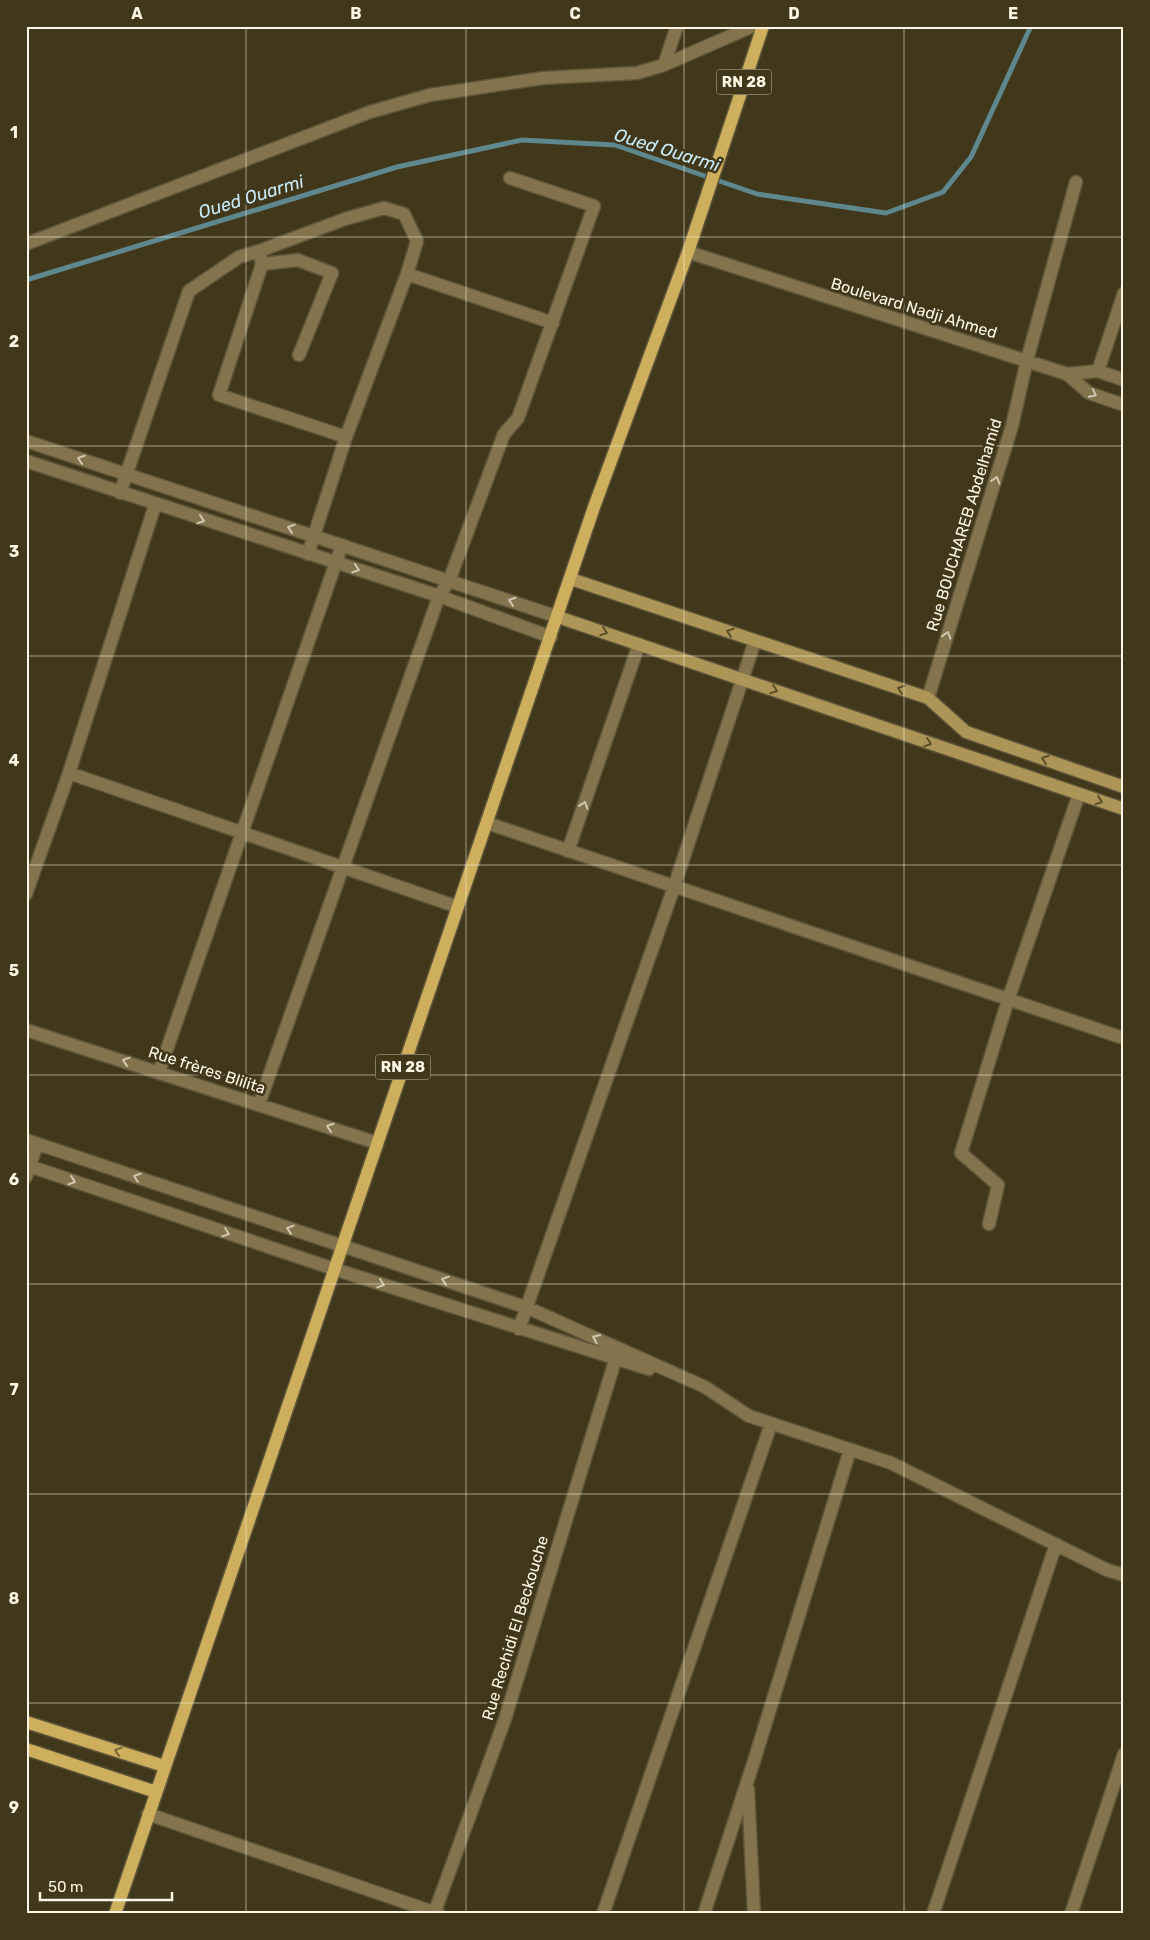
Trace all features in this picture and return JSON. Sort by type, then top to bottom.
[{"type":"main road","name":"RN 28","points":[[115,1914],[594,507],[688,252],[762,26]]},
{"type":"main road","points":[[570,579],[928,698],[966,732],[1124,787]]},
{"type":"main road","points":[[558,616],[1124,809]]},
{"type":"main road","points":[[26,1722],[164,1766]]},
{"type":"main road","points":[[26,1749],[156,1792]]},
{"type":"street","points":[[664,65],[677,26]]},
{"type":"street","points":[[26,244],[209,175],[295,140],[399,103],[430,95],[543,78],[637,73],[664,65],[753,26]]},
{"type":"street","points":[[259,1104],[341,868],[439,596],[449,581],[504,434],[518,418],[594,206],[510,178]]},
{"type":"street","name":"Rue BOUCHAREB Abdelhamid","points":[[928,698],[1012,426],[1027,360],[1076,182]]},
{"type":"street","points":[[308,554],[346,437],[407,274],[417,241],[404,214],[384,208],[346,219],[261,257],[219,395],[346,437]]},
{"type":"street","name":"Boulevard Nadji Ahmed","points":[[688,252],[1067,374],[1089,393],[1124,405]]},
{"type":"street","points":[[120,493],[189,291],[238,257],[298,260],[332,273],[300,355]]},
{"type":"street","points":[[407,274],[553,323]]},
{"type":"street","points":[[1098,371],[1124,293]]},
{"type":"street","points":[[1067,374],[1098,371],[1124,380]]},
{"type":"street","points":[[26,441],[558,616]]},
{"type":"street","points":[[26,461],[155,505],[439,596],[551,637]]},
{"type":"street","points":[[26,894],[68,773],[155,505]]},
{"type":"street","points":[[159,1072],[342,545]]},
{"type":"street","points":[[519,1329],[528,1308],[674,887],[755,641]]},
{"type":"street","points":[[568,851],[639,644]]},
{"type":"street","points":[[68,773],[458,907]]},
{"type":"street","points":[[990,1224],[998,1185],[961,1153],[1008,1000],[1079,794]]},
{"type":"street","points":[[487,823],[1120,1037]]},
{"type":"street","name":"Rue frères Blilita","points":[[26,1030],[377,1142]]},
{"type":"street","points":[[617,1354],[528,1308],[31,1142],[27,1170],[519,1329],[617,1354],[705,1387],[749,1416],[890,1463],[1107,1570],[1124,1575]]},
{"type":"street","name":"Rue Rechidi El Beckouche","points":[[436,1913],[505,1718],[617,1354]]},
{"type":"street","points":[[602,1914],[771,1424]]},
{"type":"street","points":[[704,1914],[748,1781],[850,1450]]},
{"type":"street","points":[[933,1914],[1056,1544]]},
{"type":"street","points":[[1071,1914],[1124,1754]]},
{"type":"street","points":[[748,1781],[754,1914]]},
{"type":"street","points":[[148,1814],[436,1913]]},
{"type":"waterway","name":"Oued Ouarmi","points":[[26,280],[397,167],[522,140],[615,145],[757,194],[886,213],[943,192],[971,157],[1031,26]]}]
